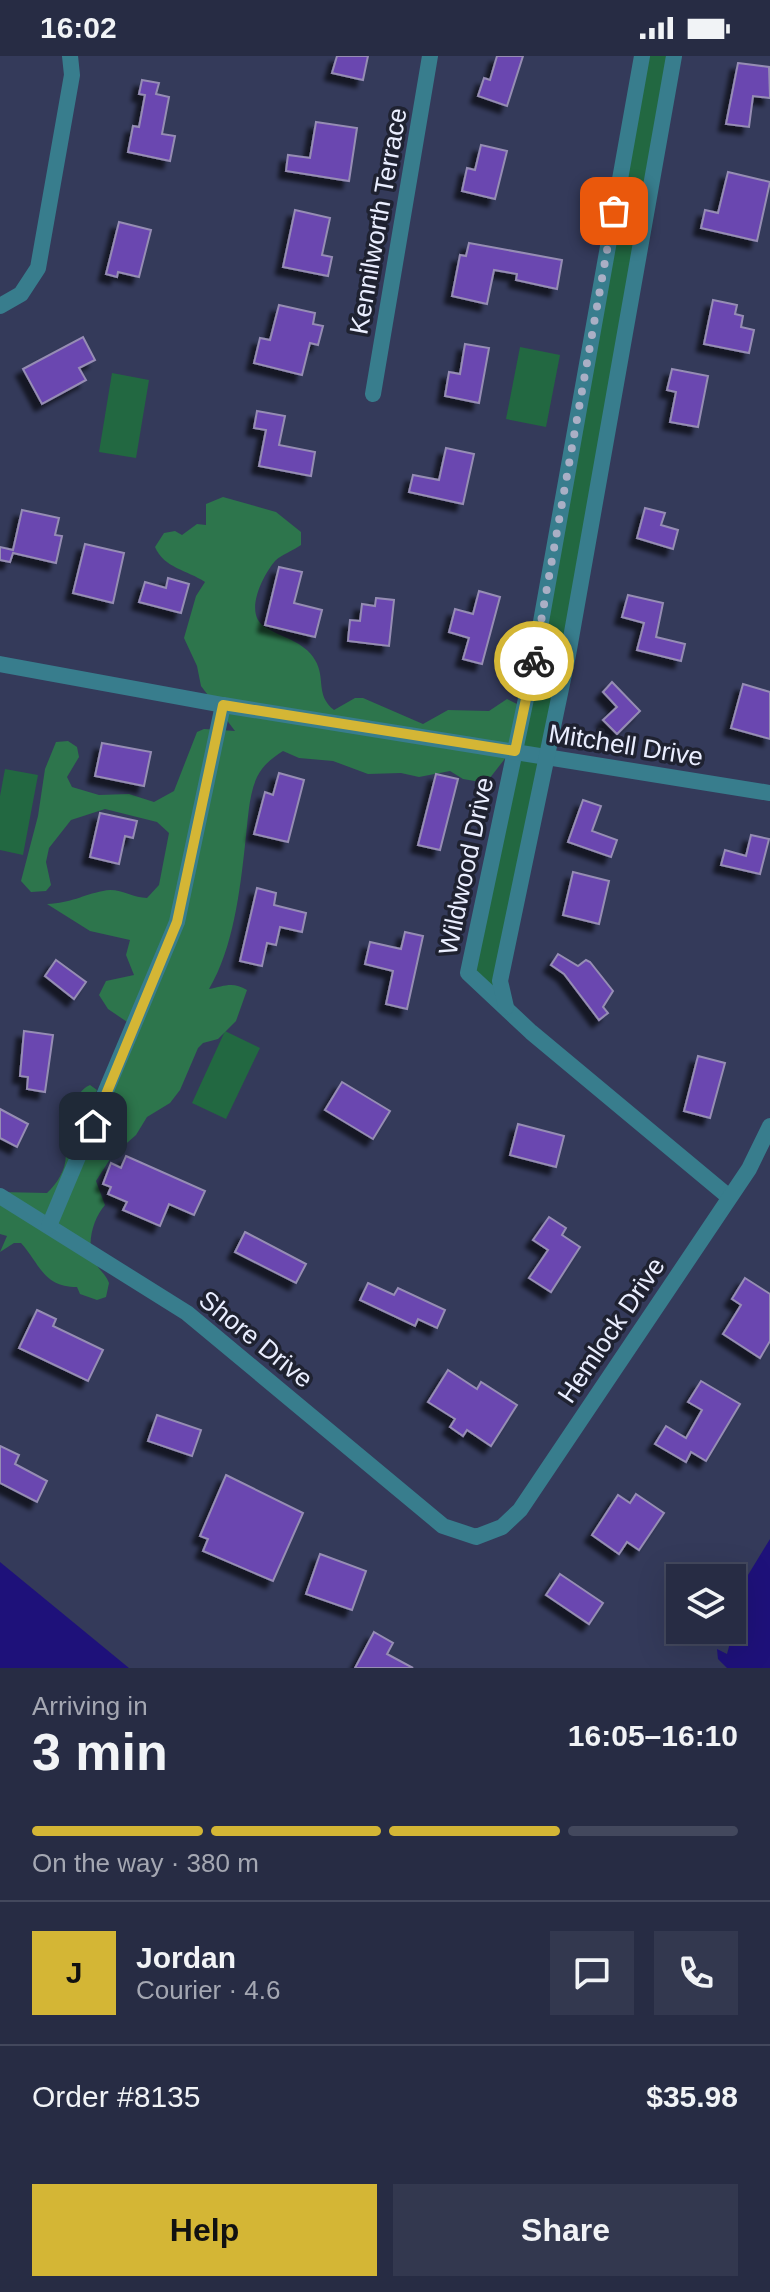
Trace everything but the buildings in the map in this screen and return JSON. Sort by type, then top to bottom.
[{"type":"street","points":[[0,306],[21,294],[38,268],[72,75],[70,56]]},
{"type":"street","name":"Kennilworth Terrace","points":[[373,394],[430,56]]},
{"type":"street","name":"Wildwood Drive","points":[[642,56],[515,751],[468,973],[729,1197]]},
{"type":"street","points":[[507,1009],[500,981],[570,640],[674,56]]},
{"type":"street","name":"Mitchell Drive","points":[[0,664],[223,705],[770,793]]},
{"type":"street","points":[[49,1226],[177,922],[223,705]]},
{"type":"street","name":"Hemlock Drive","points":[[470,1536],[489,1534],[520,1510],[749,1169],[770,1126]]},
{"type":"street","name":"Shore Drive","points":[[0,1196],[187,1313],[443,1526],[470,1536]]},
{"type":"green space","points":[[642,56],[674,56],[500,981],[507,1009],[468,973]]},
{"type":"green space","points":[[520,347],[560,355],[546,427],[506,419]]},
{"type":"green space","points":[[112,373],[149,380],[136,458],[99,452]]},
{"type":"green space","points":[[223,497],[276,512],[301,532],[301,545],[278,559],[265,575],[257,594],[256,613],[265,627],[299,644],[315,660],[325,698],[334,710],[355,698],[363,698],[423,724],[448,710],[489,711],[507,699],[519,705],[507,756],[486,783],[463,779],[450,771],[419,777],[401,773],[368,774],[333,761],[299,758],[283,751],[262,769],[250,802],[241,881],[230,938],[209,989],[233,985],[247,990],[236,1021],[218,1039],[203,1043],[198,1048],[180,1090],[170,1103],[147,1117],[136,1135],[112,1156],[96,1181],[105,1205],[93,1226],[91,1252],[109,1283],[106,1297],[97,1300],[80,1294],[77,1287],[49,1279],[21,1243],[14,1243],[0,1252],[7,1236],[0,1234],[0,1192],[47,1193],[52,1187],[66,1160],[60,1138],[69,1125],[79,1095],[90,1085],[97,1090],[94,1097],[104,1092],[136,1028],[108,1009],[99,995],[106,981],[134,975],[126,955],[130,940],[90,931],[47,904],[109,890],[147,898],[159,885],[169,833],[157,822],[105,809],[71,820],[49,848],[46,862],[51,885],[46,891],[31,892],[21,881],[38,816],[45,769],[56,742],[68,741],[77,747],[79,757],[67,777],[72,787],[99,795],[129,794],[154,802],[174,791],[197,732],[204,729],[235,731],[201,686],[197,666],[184,638],[196,596],[205,582],[164,560],[155,547],[164,533],[175,531],[182,535],[197,524],[206,525],[206,504]]},
{"type":"green space","points":[[5,769],[38,775],[23,855],[0,850],[0,796]]},
{"type":"green space","points":[[225,1031],[260,1048],[226,1119],[192,1103]]},
{"type":"shaded area","points":[[770,1539],[770,1668],[727,1668],[718,1659],[717,1649],[727,1654],[730,1644],[746,1644],[748,1575]]},
{"type":"shaded area","points":[[0,1562],[129,1668],[0,1668]]},
{"type":"way so far","points":[[534,661],[614,211]]},
{"type":"route","points":[[93,1126],[177,922],[223,705],[424,734],[515,751],[534,661]]}]
